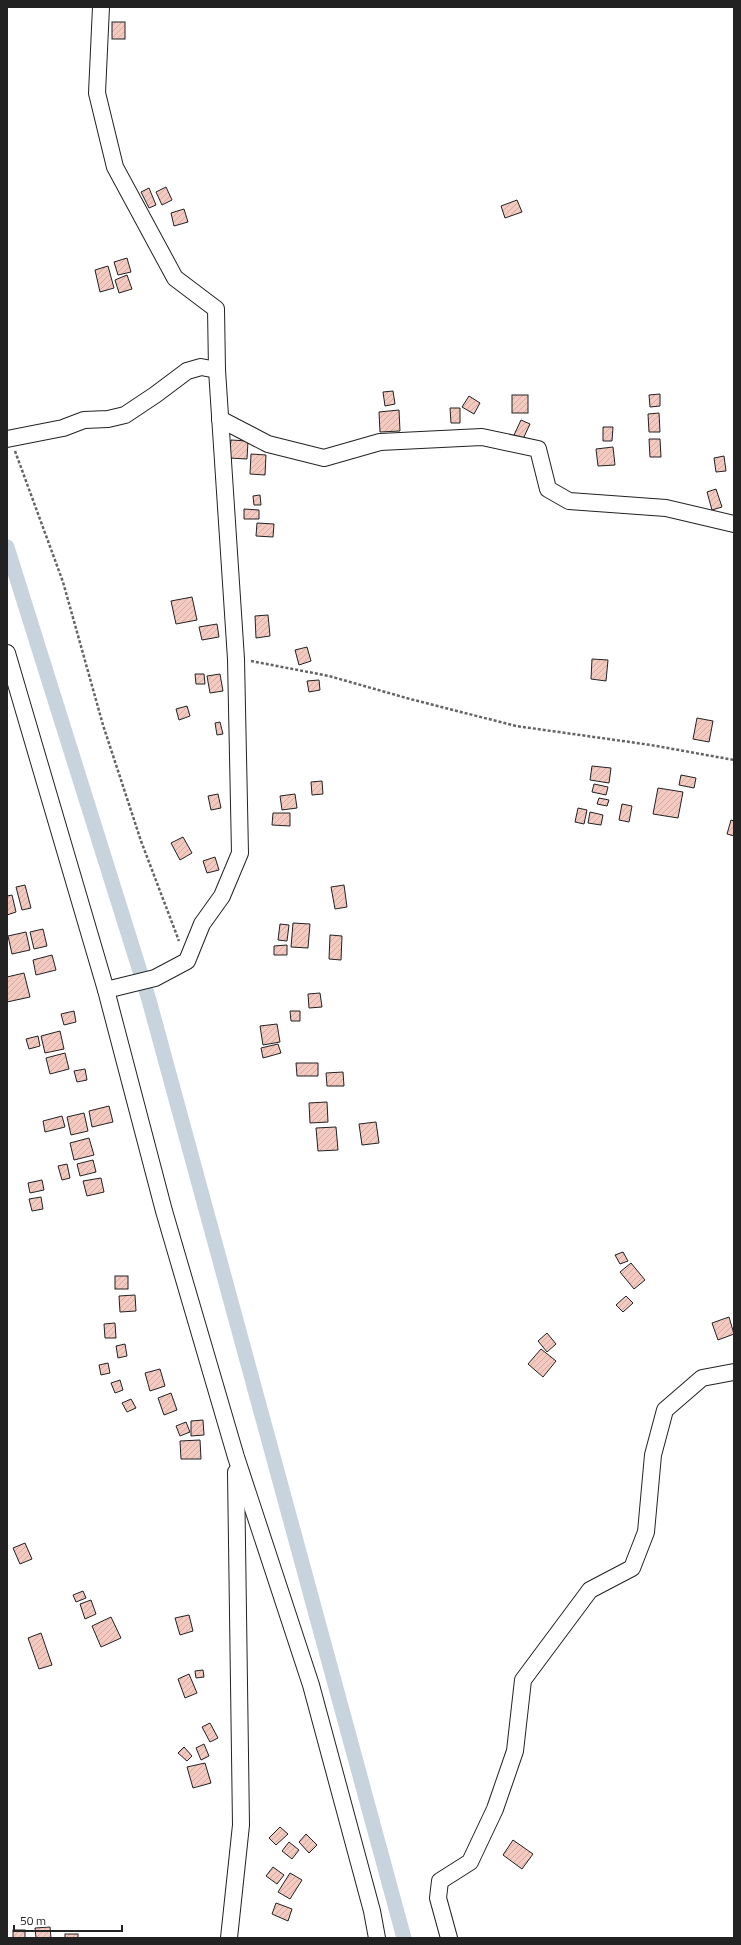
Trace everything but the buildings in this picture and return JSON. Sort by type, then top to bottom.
[{"type":"street","points":[[101,7],[96,93],[115,167],[175,278],[216,308],[217,370],[236,659],[240,853],[222,896],[202,924],[187,961],[155,978],[113,989]]},
{"type":"street","points":[[8,439],[63,428],[84,420],[108,420],[125,415],[155,395],[187,370],[201,367],[217,370]]},
{"type":"street","points":[[220,419],[268,444],[324,458],[380,442],[482,437],[538,449],[548,489],[568,501],[666,508],[734,524]]},
{"type":"street","points":[[7,654],[113,989],[164,1211],[236,1457],[311,1684],[372,1911],[377,1938]]},
{"type":"street","points":[[449,1938],[438,1898],[440,1880],[470,1862],[496,1808],[515,1750],[523,1680],[590,1590],[632,1568],[646,1532],[653,1455],[665,1410],[702,1378],[734,1372]]},
{"type":"street","points":[[229,1938],[241,1825],[236,1457]]},
{"type":"path","points":[[8,439],[63,582],[103,725],[141,841],[187,961]]},
{"type":"path","points":[[236,659],[329,676],[410,699],[516,726],[651,745],[734,760]]},
{"type":"waterway","points":[[7,547],[149,1000],[404,1938]]}]
